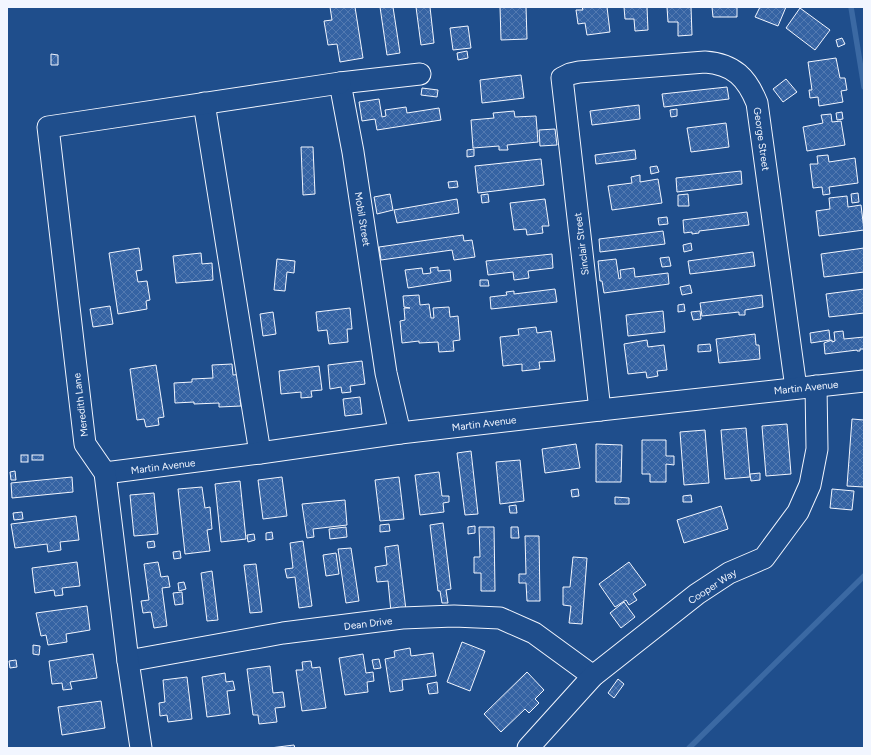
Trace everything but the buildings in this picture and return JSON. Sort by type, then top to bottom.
[{"type":"street","name":"George Street","points":[[562,78],[579,72],[713,62],[728,67],[741,76],[751,88],[757,103],[806,387]]},
{"type":"street","points":[[260,454],[204,103],[340,83],[420,74]]},
{"type":"street","name":"Sinclair Street","points":[[562,78],[600,410]]},
{"type":"street","name":"Mobil Street","points":[[340,83],[355,167],[386,373],[400,433]]},
{"type":"street","name":"Meredith Lane","points":[[141,748],[128,661],[105,473],[85,444],[48,127],[204,103]]},
{"type":"street","name":"Martin Avenue","points":[[105,473],[260,454],[400,433],[864,381]]},
{"type":"street","name":"Cooper Way","points":[[528,748],[593,676],[697,594],[728,573],[764,558],[798,512],[810,485],[817,449],[806,387]]},
{"type":"street","name":"Dean Drive","points":[[128,661],[283,633],[402,618],[454,616],[500,618],[534,633],[593,676]]},
{"type":"waterway","points":[[851,7],[864,87]]},
{"type":"waterway","points":[[689,748],[864,576]]}]
